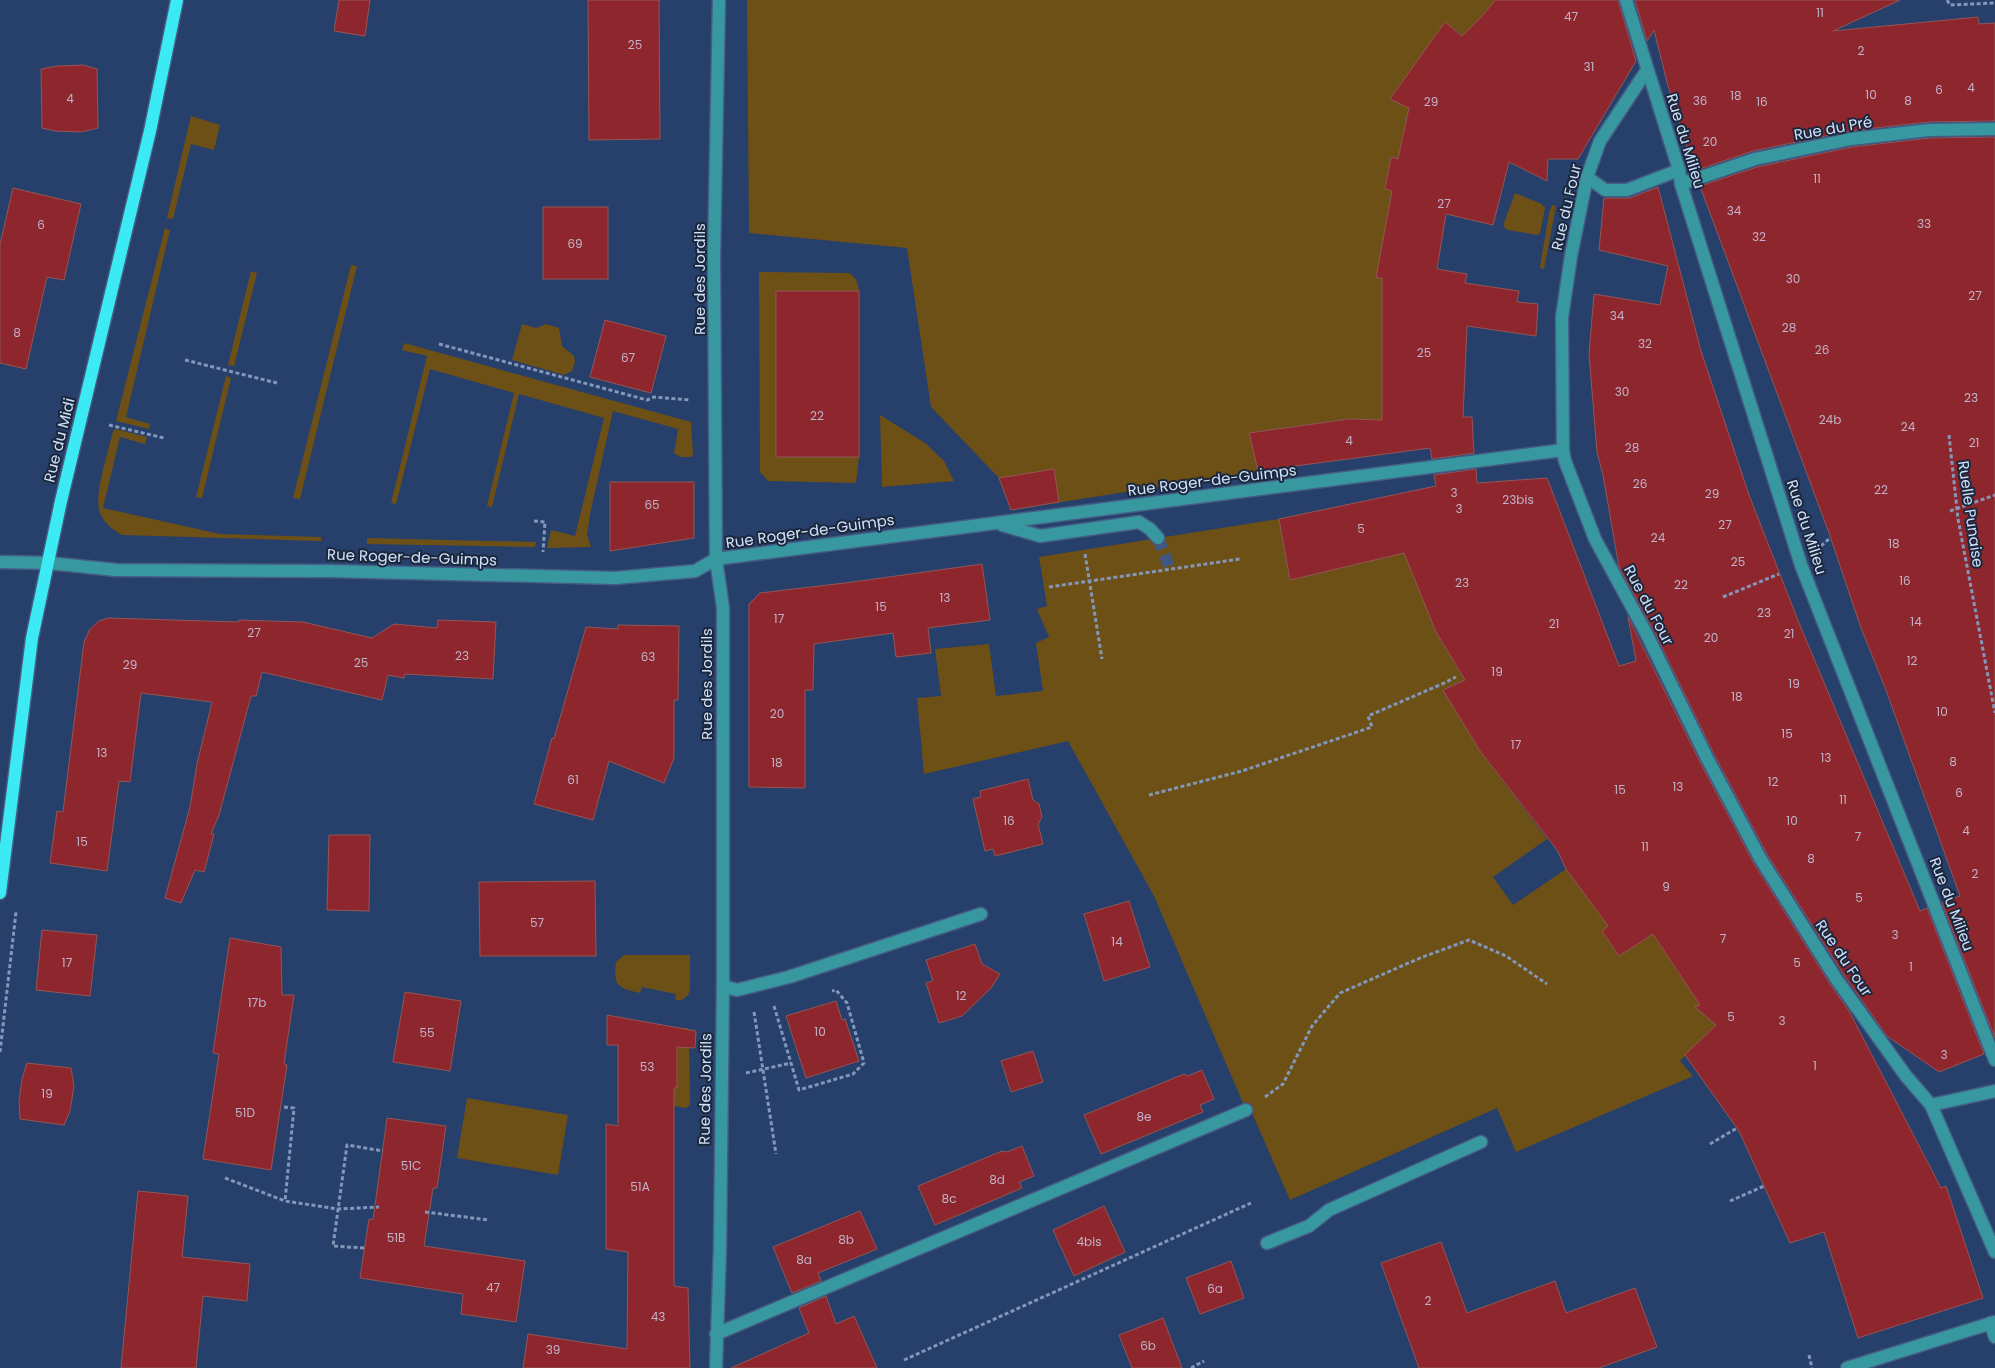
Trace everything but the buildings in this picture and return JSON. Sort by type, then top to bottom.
[{"type":"main road","name":"Rue du Midi","points":[[0,893],[32,638],[61,501],[150,131],[178,0]]},
{"type":"street","name":"Rue des Jordils","points":[[716,1368],[720,1248],[723,986],[723,608],[716,559],[714,257],[719,0]]},
{"type":"street","name":"Rue du Milieu","points":[[1626,0],[1679,170],[1681,184],[1801,565],[1994,1056]]},
{"type":"street","name":"Rue du Four","points":[[1647,70],[1638,87],[1600,141],[1587,177],[1562,317],[1563,450],[1565,460],[1595,539],[1646,633],[1707,758],[1760,858],[1837,980],[1906,1076],[1931,1105],[1995,1252]]},
{"type":"street","name":"Rue du Pré","points":[[1681,184],[1755,159],[1851,139],[1929,130],[1995,129]]},
{"type":"street","points":[[1587,177],[1605,190],[1627,190],[1679,170]]},
{"type":"street","name":"Rue Roger-de-Guimps","points":[[0,562],[49,563],[116,570],[330,570],[615,578],[695,571],[716,559],[1563,450]]},
{"type":"street","points":[[994,523],[1040,536],[1139,522],[1150,529],[1158,538]]},
{"type":"street","points":[[723,986],[737,990],[788,977],[981,914]]},
{"type":"street","points":[[1931,1105],[1995,1090]]},
{"type":"street","points":[[716,1334],[1246,1110]]},
{"type":"street","points":[[1267,1243],[1308,1226],[1329,1210],[1481,1142]]},
{"type":"street","points":[[1848,1368],[1993,1322],[1995,1337]]},
{"type":"path","points":[[1947,0],[1950,5],[1995,3]]},
{"type":"path","points":[[439,344],[647,400],[654,397],[698,401]]},
{"type":"path","points":[[184,360],[277,383]]},
{"type":"path","points":[[109,425],[164,438]]},
{"type":"path","name":"Ruelle Punaise","points":[[1949,435],[1957,508],[1995,712]]},
{"type":"path","points":[[1950,511],[1995,495]]},
{"type":"path","points":[[534,522],[545,522],[543,552]]},
{"type":"path","points":[[1085,553],[1102,659]]},
{"type":"path","points":[[1049,587],[1240,559]]},
{"type":"path","points":[[1723,597],[1780,574]]},
{"type":"path","points":[[1149,796],[1242,771],[1372,727],[1368,716],[1456,676]]},
{"type":"path","points":[[0,1052],[16,908]]},
{"type":"path","points":[[1246,1110],[1283,1084],[1312,1026],[1340,993],[1420,958],[1469,940],[1506,956],[1546,984]]},
{"type":"path","points":[[774,1006],[799,1090],[853,1074],[864,1063],[847,1003],[836,990],[827,992]]},
{"type":"path","points":[[768,1008],[783,1004]]},
{"type":"path","points":[[761,1009],[754,1011],[776,1154]]},
{"type":"path","points":[[740,1074],[791,1063]]},
{"type":"path","points":[[284,1107],[294,1108],[285,1201]]},
{"type":"path","points":[[1710,1144],[1736,1128]]},
{"type":"path","points":[[364,1248],[333,1246],[347,1146],[383,1151]]},
{"type":"path","points":[[225,1178],[285,1201],[338,1209],[379,1206]]},
{"type":"path","points":[[1730,1201],[1764,1186]]},
{"type":"path","points":[[904,1360],[1251,1203]]},
{"type":"path","points":[[425,1212],[489,1220]]},
{"type":"path","points":[[1809,1355],[1812,1368]]},
{"type":"path","points":[[1191,1368],[1204,1361]]},
{"type":"shaded area","points":[[747,0],[1499,0],[1466,38],[1446,23],[1391,99],[1409,108],[1398,159],[1391,157],[1385,189],[1392,191],[1377,278],[1382,278],[1382,420],[1349,419],[1249,433],[1258,471],[1011,510],[999,478],[931,407],[907,248],[749,233]]},
{"type":"shaded area","points":[[191,116],[220,125],[214,150],[191,144],[173,219],[167,218]]},
{"type":"shaded area","points":[[1515,193],[1542,204],[1545,208],[1540,233],[1537,235],[1508,230],[1504,227]]},
{"type":"shaded area","points":[[1552,205],[1556,206],[1544,269],[1542,269],[1540,267]]},
{"type":"shaded area","points":[[165,228],[170,230],[126,417],[150,424],[149,429],[116,421]]},
{"type":"shaded area","points":[[351,265],[357,266],[300,499],[293,498]]},
{"type":"shaded area","points":[[251,271],[257,273],[234,366],[228,365]]},
{"type":"shaded area","points":[[759,272],[849,273],[856,280],[859,291],[776,291],[776,457],[859,457],[856,483],[768,481],[760,472]]},
{"type":"shaded area","points":[[522,324],[536,328],[546,324],[559,328],[562,346],[574,356],[575,362],[572,371],[564,375],[512,360]]},
{"type":"shaded area","points":[[404,343],[691,422],[693,454],[691,457],[681,457],[674,453],[678,429],[613,411],[590,514],[587,535],[591,547],[547,548],[551,530],[575,536],[604,418],[519,394],[492,507],[487,506],[514,393],[430,369],[396,504],[391,503],[427,356],[402,350]]},
{"type":"shaded area","points":[[226,376],[231,378],[202,498],[196,497]]},
{"type":"shaded area","points":[[880,415],[925,443],[944,461],[954,481],[882,487]]},
{"type":"shaded area","points":[[116,429],[147,437],[145,444],[120,437],[103,508],[220,534],[321,537],[321,541],[122,535],[104,520],[98,505],[102,473],[113,431]]},
{"type":"shaded area","points":[[1279,519],[1290,580],[1404,553],[1436,632],[1465,680],[1443,690],[1480,751],[1547,839],[1493,877],[1513,905],[1566,869],[1610,925],[1602,931],[1619,956],[1653,934],[1681,977],[1704,1002],[1696,1008],[1716,1025],[1680,1061],[1693,1076],[1516,1152],[1497,1108],[1290,1200],[1252,1113],[1246,1110],[1154,896],[1068,741],[924,774],[917,698],[941,696],[935,649],[989,644],[996,696],[1043,691],[1036,643],[1049,637],[1037,609],[1047,606],[1039,557]]},
{"type":"shaded area","points":[[367,538],[536,542],[535,547],[367,544]]},
{"type":"shaded area","points":[[624,955],[690,955],[690,990],[688,995],[682,1000],[675,1000],[676,994],[642,987],[640,993],[622,987],[616,981],[615,970],[616,962]]},
{"type":"shaded area","points":[[677,1028],[688,1028],[690,1105],[686,1108],[632,1099],[632,1088],[677,1088]]},
{"type":"shaded area","points":[[467,1098],[568,1115],[558,1175],[457,1158]]},
{"type":"tunnel","points":[[1158,538],[1169,566]]}]
